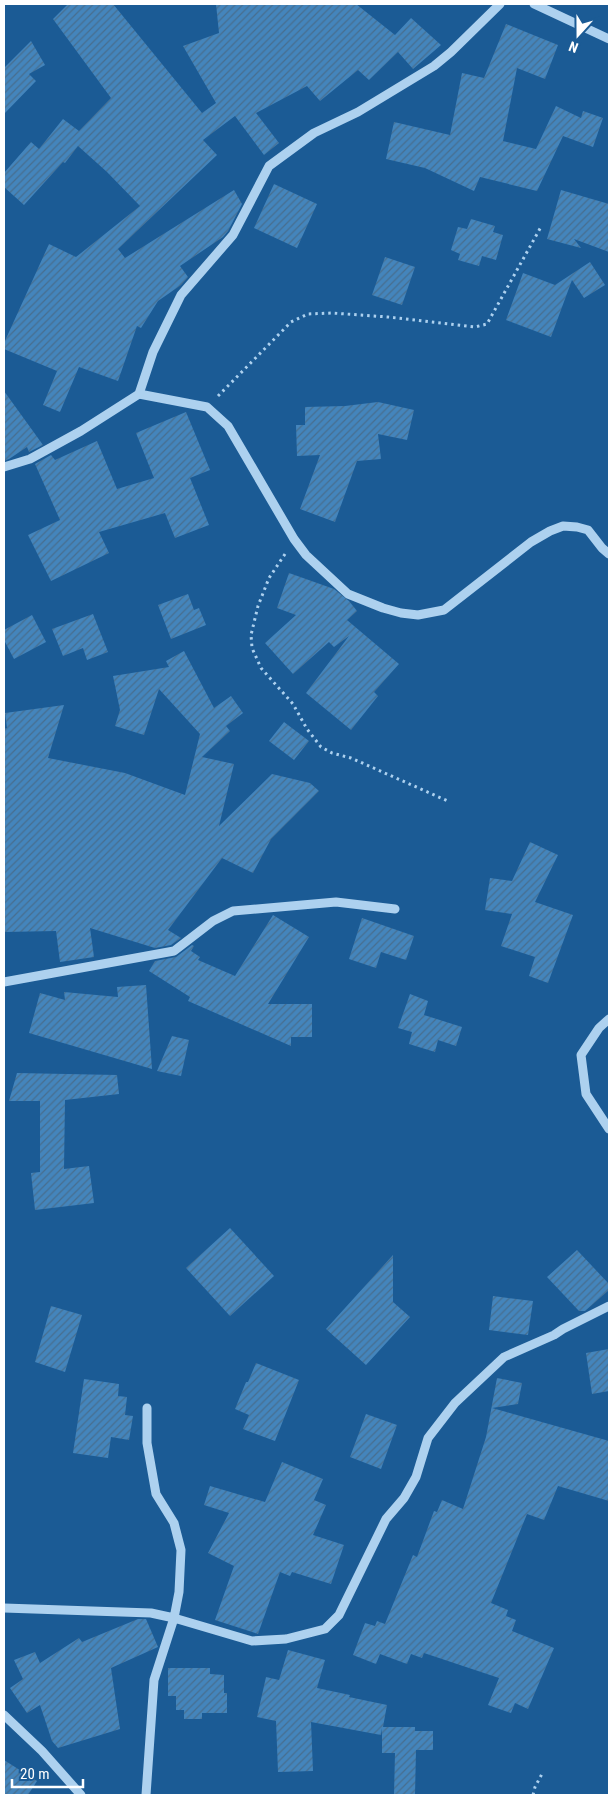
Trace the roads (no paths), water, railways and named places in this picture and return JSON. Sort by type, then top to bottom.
[{"type":"street","points":[[4,467],[30,458],[81,432],[139,394],[153,352],[181,295],[233,236],[270,166],[314,133],[358,112],[434,66],[500,4]]},
{"type":"street","points":[[534,4],[609,39]]},
{"type":"street","points":[[139,394],[207,407],[228,426],[294,539],[306,555],[348,594],[383,608],[418,615],[444,610],[531,542],[550,530],[563,526],[588,530],[609,554]]},
{"type":"street","points":[[4,982],[174,951],[213,921],[233,911],[336,902],[395,909]]},
{"type":"street","points":[[609,1019],[599,1028],[581,1055],[586,1094],[609,1129]]},
{"type":"street","points":[[4,1608],[152,1613],[252,1641],[286,1638],[325,1629],[339,1614],[386,1519],[404,1498],[416,1477],[428,1438],[455,1404],[504,1357],[554,1335],[609,1306]]},
{"type":"street","points":[[146,1795],[154,1680],[174,1618],[179,1592],[180,1550],[174,1523],[156,1494],[147,1443],[147,1408]]},
{"type":"street","points":[[4,1715],[42,1751],[81,1795]]}]
